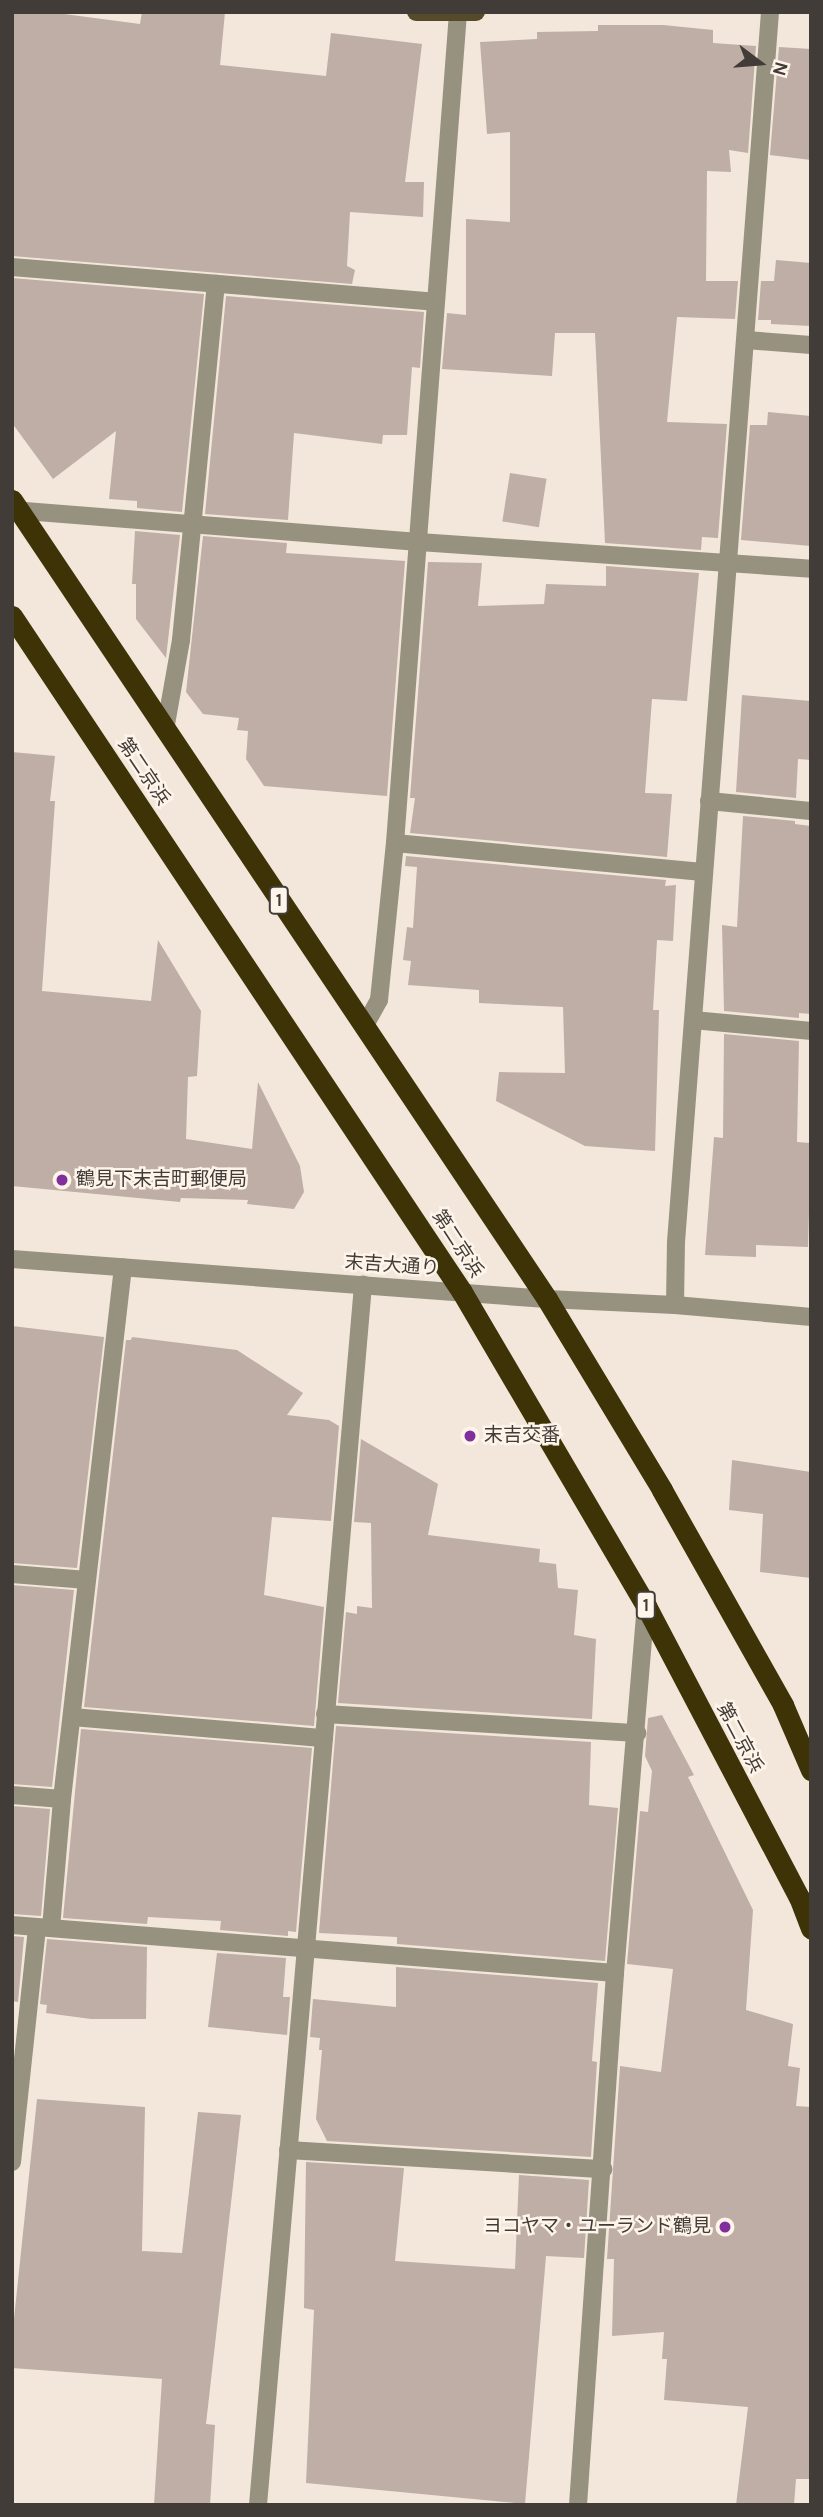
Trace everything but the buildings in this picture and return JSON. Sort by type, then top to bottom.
[{"type":"highway","name":"1","points":[[15,507],[547,1299],[662,1490],[776,1693],[811,1770]]},
{"type":"highway","name":"第二京浜","points":[[12,617],[462,1292],[646,1606],[799,1897],[811,1929]]},
{"type":"main road","points":[[417,12],[476,12]]},
{"type":"street","points":[[675,1305],[676,1242],[703,872],[770,12]]},
{"type":"street","points":[[364,1027],[379,1000],[395,843],[458,13]]},
{"type":"street","points":[[12,267],[435,302]]},
{"type":"street","points":[[165,730],[181,640],[216,284]]},
{"type":"street","points":[[746,340],[811,345]]},
{"type":"street","points":[[15,507],[419,542],[811,569]]},
{"type":"street","points":[[709,801],[811,811]]},
{"type":"street","points":[[395,843],[703,872]]},
{"type":"street","points":[[693,1020],[811,1031]]},
{"type":"street","name":"末吉大通り","points":[[12,1259],[547,1299],[675,1305],[811,1317]]},
{"type":"street","points":[[12,2162],[62,1800],[123,1267]]},
{"type":"street","points":[[258,2505],[363,1285]]},
{"type":"street","points":[[12,1574],[87,1580]]},
{"type":"street","points":[[578,2505],[615,1973],[646,1606]]},
{"type":"street","points":[[325,1714],[637,1733]]},
{"type":"street","points":[[72,1717],[324,1738]]},
{"type":"street","points":[[12,1795],[62,1800]]},
{"type":"street","points":[[12,1925],[615,1973]]},
{"type":"street","points":[[288,2150],[603,2169]]},
{"type":"place","name":"鶴見下末吉町郵便局","points":[[62,1180]]},
{"type":"place","name":"末吉交番","points":[[470,1436]]},
{"type":"place","name":"ヨコヤマ・ユーランド鶴見","points":[[725,2227]]}]
